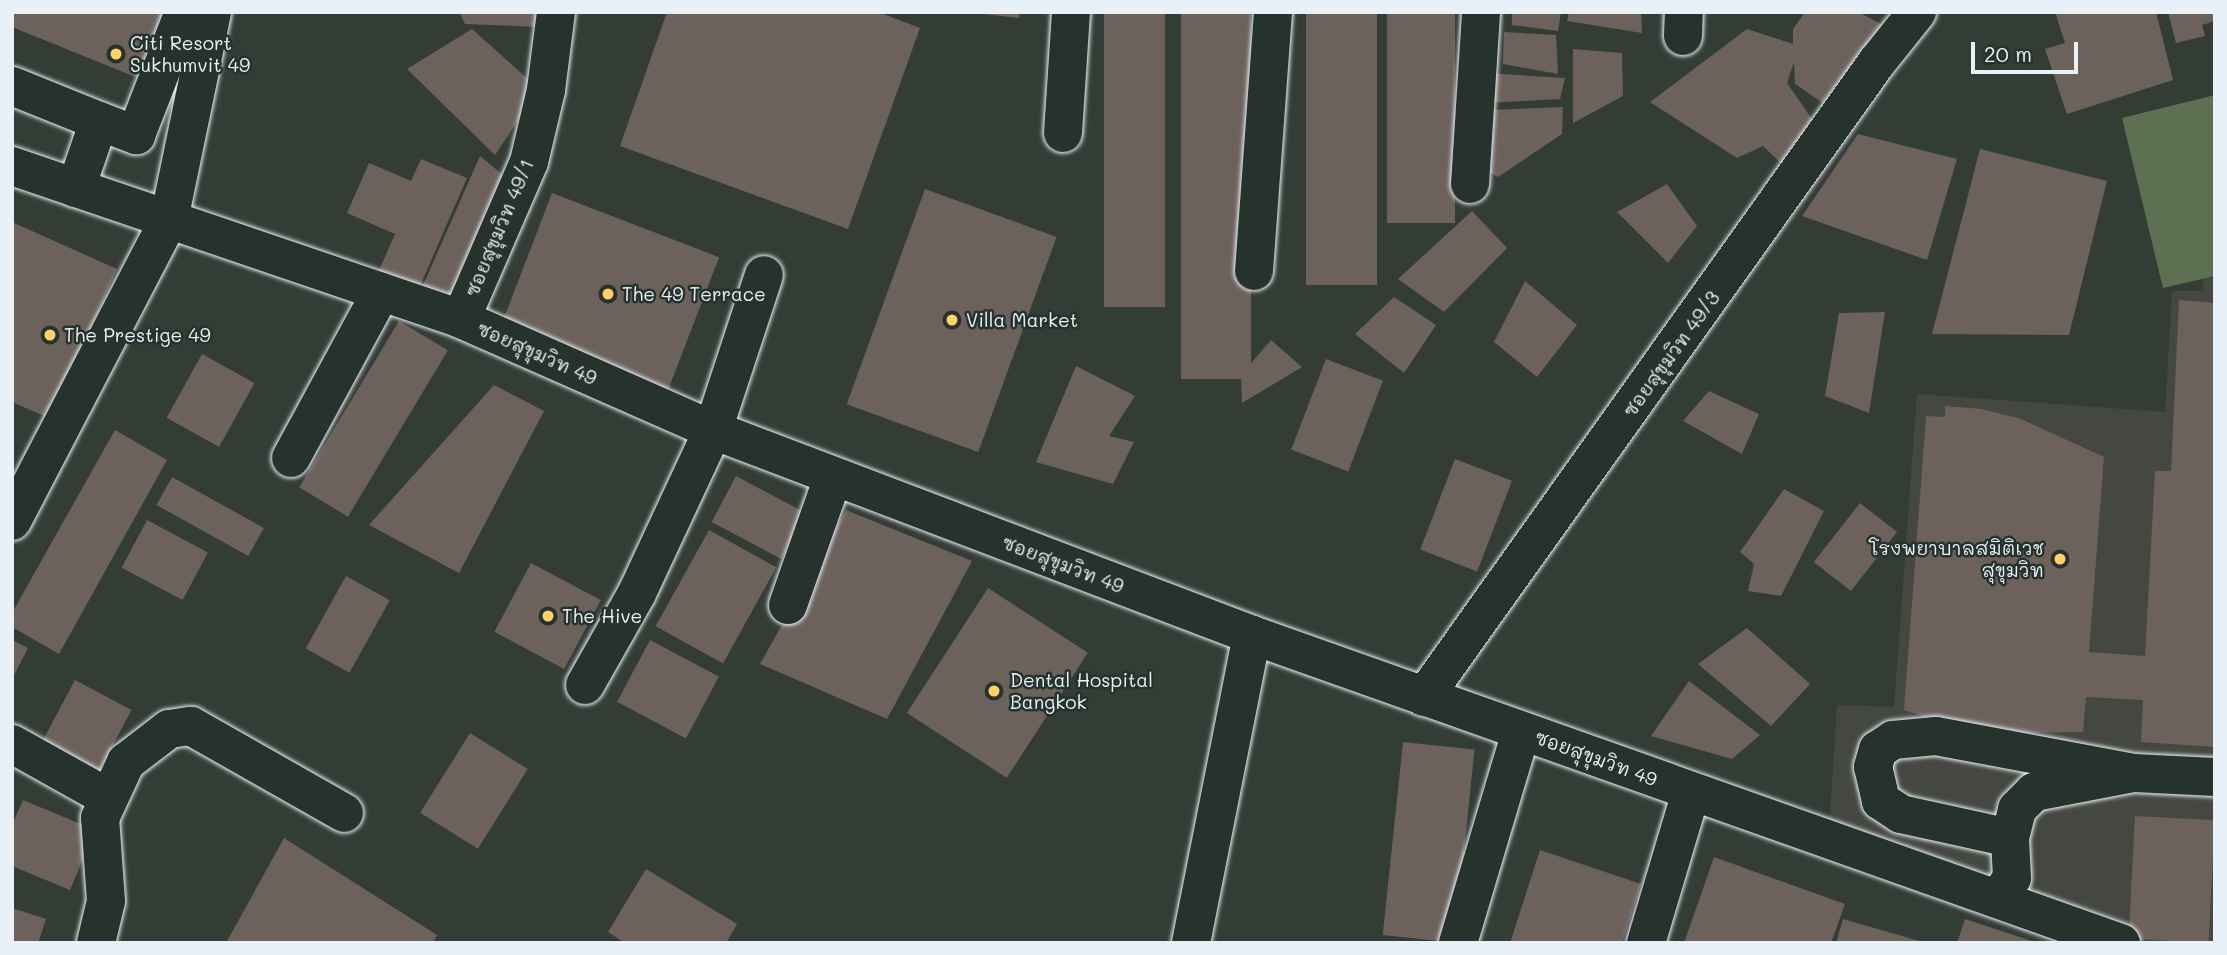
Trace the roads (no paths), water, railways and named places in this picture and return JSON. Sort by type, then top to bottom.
[{"type":"street","points":[[12,86],[99,121],[130,150],[184,12]]},
{"type":"street","points":[[12,522],[169,220],[212,12]]},
{"type":"street","name":"ซอยสุขุมวิท 49/1","points":[[461,319],[529,162],[546,90],[556,12]]},
{"type":"street","points":[[1063,133],[1071,12]]},
{"type":"street","points":[[1254,271],[1273,12]]},
{"type":"street","points":[[1470,184],[1481,12]]},
{"type":"street","name":"ซอยสุขุมวิท 49/3","points":[[1424,697],[1877,62],[1917,12]]},
{"type":"street","points":[[76,188],[99,121]]},
{"type":"street","name":"ซอยสุขุมวิท 49","points":[[12,166],[461,319],[713,430],[1252,635],[1691,792],[1985,892],[2121,943]]},
{"type":"street","points":[[585,685],[637,593],[713,430],[764,275]]},
{"type":"street","points":[[291,458],[381,292]]},
{"type":"street","points":[[789,604],[832,477]]},
{"type":"street","points":[[1191,943],[1252,635]]},
{"type":"street","points":[[96,943],[106,901],[100,818],[107,797],[126,762],[146,743],[169,729],[191,726],[344,813]]},
{"type":"street","points":[[1458,943],[1521,731]]},
{"type":"street","points":[[2010,845],[1900,814],[1881,802],[1873,767],[1878,750],[1893,740],[1936,736],[2134,773],[2215,777]]},
{"type":"street","points":[[12,744],[107,797]]},
{"type":"street","points":[[1985,892],[2012,878],[2010,845],[2017,809],[2034,792],[2134,773]]},
{"type":"street","points":[[1646,943],[1691,792]]},
{"type":"place","name":"Citi Resort Sukhumvit 49","points":[[116,54]]},
{"type":"place","name":"The 49 Terrace","points":[[608,294]]},
{"type":"place","name":"Villa Market","points":[[952,320]]},
{"type":"place","name":"The Prestige 49","points":[[50,335]]},
{"type":"place","name":"โรงพยาบาลสมิติเวช สุขุมวิท","points":[[2060,559]]},
{"type":"place","name":"The Hive","points":[[548,616]]},
{"type":"place","name":"Dental Hospital Bangkok","points":[[994,691]]}]
